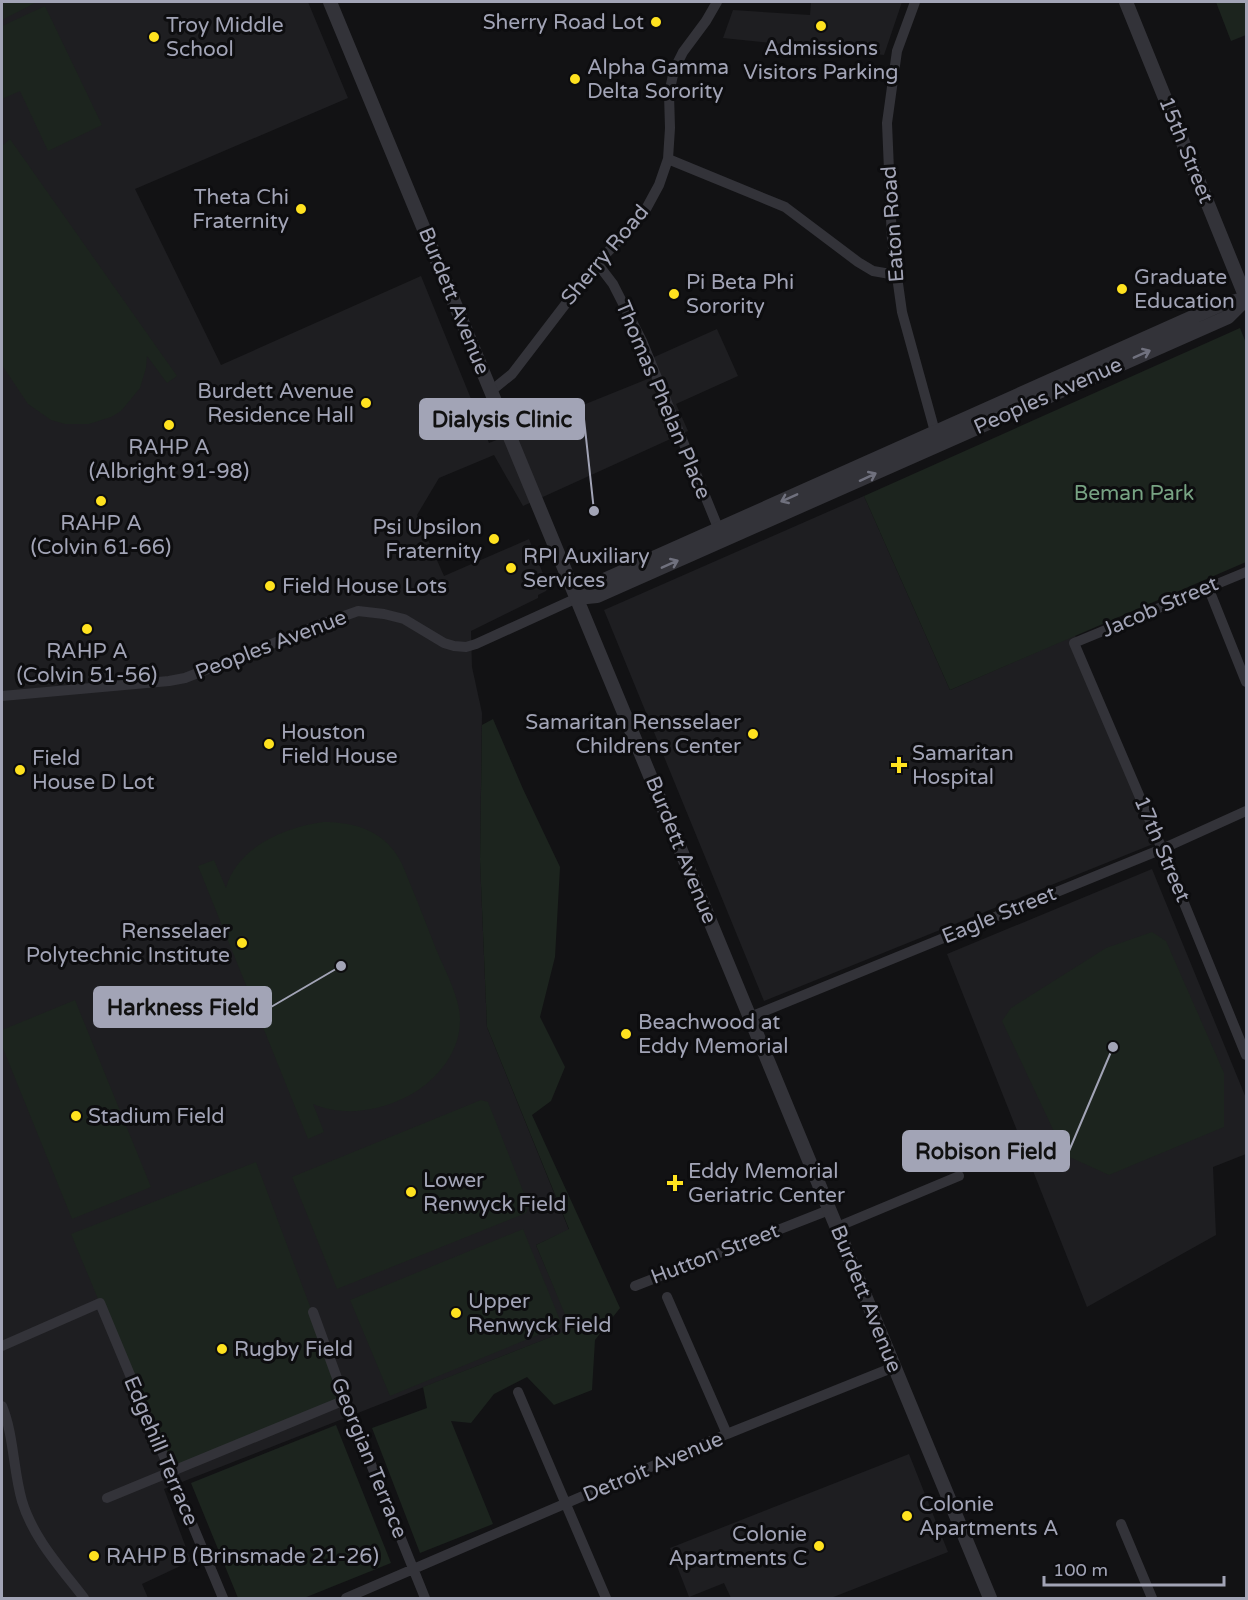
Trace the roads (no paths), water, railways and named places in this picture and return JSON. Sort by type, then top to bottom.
[{"type":"street","name":"Burdett Avenue","points":[[330,2],[990,1599]]},
{"type":"street","name":"Sherry Road","points":[[491,392],[512,374],[597,263],[646,209],[659,185],[668,159],[669,94],[674,70],[683,52],[717,2]]},
{"type":"street","name":"Eaton Road","points":[[915,2],[897,51],[887,123],[892,241],[902,312],[937,438]]},
{"type":"street","name":"15th Street","points":[[1126,2],[1246,299]]},
{"type":"street","points":[[668,159],[785,207],[858,262],[873,271],[896,275]]},
{"type":"street","name":"Thomas Phelan Place","points":[[597,263],[613,284],[642,341],[721,536]]},
{"type":"street","name":"Peoples Avenue","points":[[2,696],[185,678],[358,611],[404,619],[444,643],[466,647],[476,644],[577,598],[593,585],[721,536],[937,438],[1222,304],[1246,299]]},
{"type":"street","name":"Jacob Street","points":[[1074,643],[1246,572]]},
{"type":"street","points":[[1208,588],[1246,682]]},
{"type":"street","name":"17th Street","points":[[1074,643],[1246,1052]]},
{"type":"street","name":"Eagle Street","points":[[750,1017],[1162,849],[1246,811]]},
{"type":"street","points":[[837,1227],[959,1176]]},
{"type":"street","name":"Hutton Street","points":[[635,1286],[829,1210]]},
{"type":"street","points":[[667,1297],[728,1434]]},
{"type":"street","name":"Edgehill Terrace","points":[[2,1346],[100,1303],[223,1599]]},
{"type":"street","name":"Georgian Terrace","points":[[313,1312],[345,1400],[425,1599]]},
{"type":"street","name":"Detroit Avenue","points":[[346,1599],[728,1434],[894,1366]]},
{"type":"street","points":[[518,1392],[606,1599]]},
{"type":"street","points":[[107,1498],[345,1400]]},
{"type":"street","points":[[2,1406],[22,1500],[29,1520],[46,1549],[84,1599]]},
{"type":"street","points":[[1121,1524],[1152,1599]]},
{"type":"place","name":"Sherry Road Lot","points":[[656,22]]},
{"type":"place","name":"Admissions Visitors Parking","points":[[821,26]]},
{"type":"place","name":"Troy Middle School","points":[[154,37]]},
{"type":"place","name":"Alpha Gamma Delta Sorority","points":[[575,79]]},
{"type":"place","name":"Theta Chi Fraternity","points":[[301,209]]},
{"type":"place","name":"Graduate Education","points":[[1122,289]]},
{"type":"place","name":"Pi Beta Phi Sorority","points":[[674,294]]},
{"type":"place","name":"Burdett Avenue Residence Hall","points":[[366,403]]},
{"type":"place","name":"RAHP A (Albright 91-98)","points":[[169,425]]},
{"type":"place","name":"RAHP A (Colvin 61-66)","points":[[101,501]]},
{"type":"place","name":"Dialysis Clinic","points":[[594,511]]},
{"type":"place","name":"Psi Upsilon Fraternity","points":[[494,539]]},
{"type":"place","name":"RPI Auxiliary Services","points":[[511,568]]},
{"type":"place","name":"Field House Lots","points":[[270,586]]},
{"type":"place","name":"RAHP A (Colvin 51-56)","points":[[87,629]]},
{"type":"place","name":"Samaritan Rensselaer Childrens Center","points":[[753,734]]},
{"type":"place","name":"Houston Field House","points":[[269,744]]},
{"type":"place","name":"Samaritan Hospital","points":[[899,765]]},
{"type":"place","name":"Field House D Lot","points":[[20,770]]},
{"type":"place","name":"Rensselaer Polytechnic Institute","points":[[242,943]]},
{"type":"place","name":"Harkness Field","points":[[341,966]]},
{"type":"place","name":"Beachwood at Eddy Memorial","points":[[626,1034]]},
{"type":"place","name":"Robison Field","points":[[1113,1047]]},
{"type":"place","name":"Stadium Field","points":[[76,1116]]},
{"type":"place","name":"Eddy Memorial Geriatric Center","points":[[675,1183]]},
{"type":"place","name":"Lower Renwyck Field","points":[[411,1192]]},
{"type":"place","name":"Upper Renwyck Field","points":[[456,1313]]},
{"type":"place","name":"Rugby Field","points":[[222,1349]]},
{"type":"place","name":"Colonie Apartments A","points":[[907,1516]]},
{"type":"place","name":"Colonie Apartments C","points":[[819,1546]]},
{"type":"place","name":"RAHP B (Brinsmade 21-26)","points":[[94,1556]]},
{"type":"park label","name":"Beman Park","points":[[1134,493]]}]
